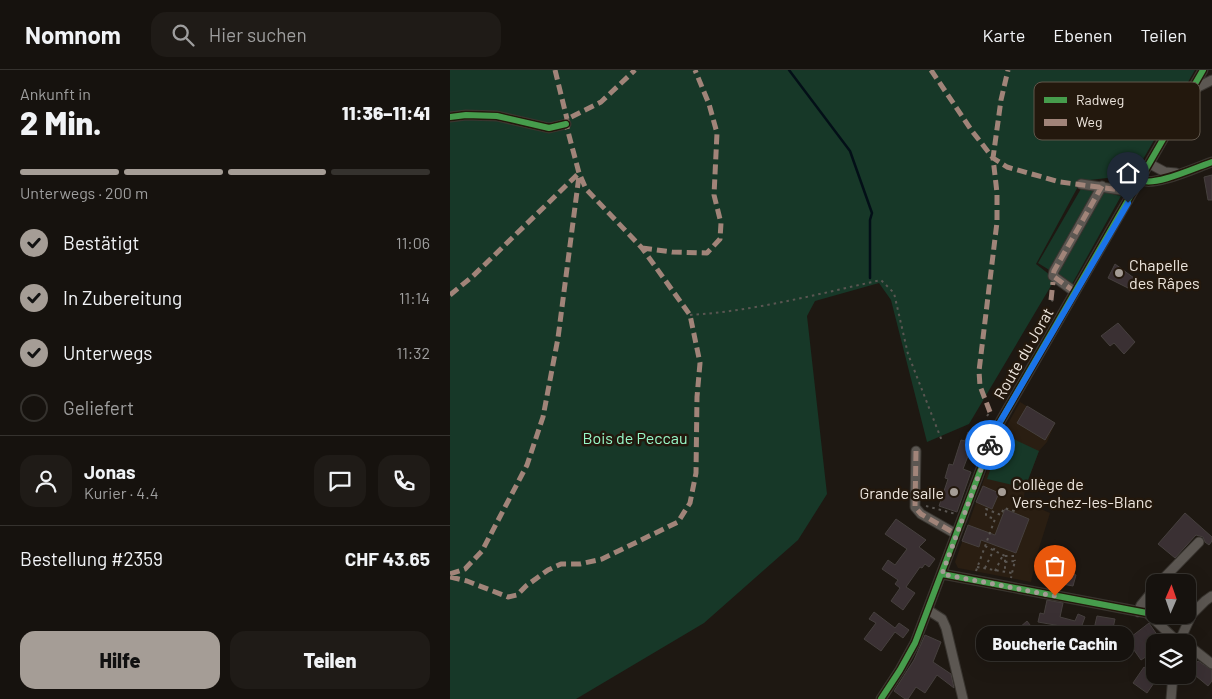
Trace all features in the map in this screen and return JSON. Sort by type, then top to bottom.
[{"type":"street","name":"Route du Jorat","points":[[1196,82],[1203,70]]},
{"type":"street","points":[[1200,86],[1212,80]]},
{"type":"street","points":[[450,117],[466,115],[497,116],[549,128],[566,124]]},
{"type":"street","name":"Route du Jorat","points":[[881,699],[915,643],[996,429],[1164,140]]},
{"type":"street","points":[[1141,180],[1145,182],[1164,179],[1212,162]]},
{"type":"street","points":[[1150,164],[1165,172],[1179,173]]},
{"type":"street","points":[[1081,184],[1128,191]]},
{"type":"street","points":[[1075,292],[1053,276],[1054,271],[1102,186]]},
{"type":"street","points":[[916,451],[915,507],[921,514],[956,534]]},
{"type":"street","points":[[1168,574],[1199,542]]},
{"type":"street","points":[[942,574],[1146,613]]},
{"type":"street","points":[[1196,609],[1212,596]]},
{"type":"street","points":[[1146,598],[1141,604],[1146,613]]},
{"type":"street","points":[[928,610],[942,619],[946,628],[963,699]]},
{"type":"street","points":[[1159,624],[1171,634]]},
{"type":"street","points":[[1196,653],[1212,664]]},
{"type":"street","points":[[1171,699],[1172,684]]},
{"type":"path","points":[[690,315],[726,313],[756,308],[881,280],[894,293],[908,354],[942,440]]},
{"type":"path","points":[[1051,300],[1056,302]]},
{"type":"path","points":[[987,416],[990,412]]},
{"type":"path","points":[[923,505],[957,514]]},
{"type":"path","points":[[975,574],[995,519],[986,516],[986,509],[1001,515],[1004,508],[1014,511],[1014,513]]},
{"type":"path","points":[[984,569],[996,545]]},
{"type":"path","points":[[984,546],[1004,556],[1014,556],[1015,562],[1011,580]]},
{"type":"path","points":[[1004,556],[1004,572]]},
{"type":"path","points":[[995,571],[1004,556]]},
{"type":"path","points":[[1005,562],[1015,562]]},
{"type":"path","points":[[977,567],[1012,573]]},
{"type":"shaded area","name":"Collège de Vers-chez-les-Blanc","points":[[1020,402],[1055,423],[1047,442],[1039,451],[1025,488],[1024,497],[1027,503],[1050,513],[1036,558],[1031,582],[958,568],[955,562],[996,445]]},
{"type":"green space","name":"Bois de Peccau","points":[[450,70],[1195,70],[1188,82],[1034,82],[1034,140],[1154,140],[1128,185],[1107,178],[1081,181],[1036,264],[1055,279],[969,424],[927,442],[891,300],[879,283],[815,301],[807,316],[827,494],[798,540],[704,623],[576,699],[450,699]]},
{"type":"green space","points":[[1082,187],[1121,196],[1072,284],[1038,263]]},
{"type":"green space","points":[[1003,434],[1039,451],[1025,488],[987,479]]},
{"type":"building","points":[[1212,175],[1212,200],[1208,200],[1204,177]]},
{"type":"building","name":"Chapelle des Râpes","points":[[1115,264],[1134,278],[1128,288],[1108,278]]},
{"type":"building","points":[[1118,323],[1135,342],[1124,354],[1114,343],[1110,346],[1101,336]]},
{"type":"building","points":[[1027,406],[1055,423],[1045,440],[1017,423]]},
{"type":"building","name":"Grande salle","points":[[968,432],[976,435],[963,469],[971,472],[957,512],[939,506],[948,479],[945,478],[949,464],[953,465],[961,440],[965,441]]},
{"type":"building","points":[[983,486],[999,493],[992,509],[976,502]]},
{"type":"building","points":[[1005,509],[1029,519],[1016,553],[981,540],[979,547],[962,541],[968,525],[995,535]]},
{"type":"building","points":[[1185,513],[1212,537],[1212,541],[1209,545],[1203,537],[1196,535],[1175,558],[1158,544]]},
{"type":"building","points":[[896,519],[926,540],[919,547],[935,559],[929,567],[925,564],[922,568],[920,567],[906,587],[915,593],[903,610],[891,601],[900,588],[895,584],[898,580],[882,569],[888,560],[895,565],[907,549],[885,534]]},
{"type":"building","points":[[1045,561],[1076,575],[1073,586],[1041,580]]},
{"type":"building","points":[[1047,600],[1063,603],[1060,617],[1075,621],[1078,614],[1085,617],[1077,639],[1069,636],[1072,628],[1038,622],[1040,613],[1044,614]]},
{"type":"building","points":[[874,612],[895,628],[899,623],[909,630],[903,638],[895,632],[881,651],[864,639],[876,623],[869,619]]},
{"type":"building","points":[[1097,616],[1115,619],[1112,633],[1094,629]]},
{"type":"building","points":[[1027,621],[1040,638],[1024,653],[1020,648],[1015,652],[1003,637]]},
{"type":"building","points":[[1148,624],[1157,634],[1146,634],[1146,657],[1141,660],[1127,640]]},
{"type":"building","points":[[925,635],[941,642],[933,662],[951,674],[954,688],[937,675],[925,693],[916,687],[908,699],[905,699],[894,691],[914,660]]},
{"type":"building","points":[[1198,661],[1212,670],[1212,681],[1208,686],[1196,676],[1196,664]]},
{"type":"building","points":[[1144,667],[1146,668],[1146,684],[1153,684],[1147,693],[1133,683]]},
{"type":"waterway","points":[[789,70],[850,151],[872,213],[870,220],[870,278]]},
{"type":"marked path","points":[[555,70],[567,119]]},
{"type":"marked path","points":[[450,577],[467,581],[508,597],[517,595],[548,570],[561,564],[580,564],[602,559],[678,522],[690,503],[696,473],[697,397],[700,363],[690,315],[642,248],[586,189],[579,173],[566,124],[567,119],[601,102],[635,70]]},
{"type":"marked path","points":[[642,248],[672,252],[707,253],[720,239],[721,223],[714,195],[717,133],[709,104],[695,70]]},
{"type":"marked path","points":[[931,70],[972,131],[993,158],[1007,167],[1060,182],[1128,191]]},
{"type":"marked path","points":[[990,412],[980,386],[979,371],[997,222],[997,193],[993,158],[1001,100],[1008,70]]},
{"type":"marked path","points":[[450,295],[473,276],[579,173]]},
{"type":"marked path","points":[[450,574],[465,569],[482,551],[527,465],[543,417],[558,338],[579,176]]},
{"type":"marked path","points":[[1075,292],[1053,276],[1054,271],[1102,186]]},
{"type":"marked path","points":[[1051,300],[1053,282]]},
{"type":"marked path","points":[[916,451],[915,507],[921,514],[956,534]]},
{"type":"cycle path","points":[[1196,82],[1203,70]]},
{"type":"cycle path","points":[[450,117],[466,115],[497,116],[549,128],[566,124]]},
{"type":"cycle path","points":[[881,699],[915,643],[996,429],[1163,140]]},
{"type":"cycle path","points":[[1141,180],[1155,181],[1165,179],[1212,162]]},
{"type":"cycle path","points":[[942,574],[1146,613]]},
{"type":"way so far","points":[[990,445],[942,574],[1055,596]]},
{"type":"place","name":"Chapelle des Râpes","points":[[1119,273]]},
{"type":"place","name":"Grande salle","points":[[954,492]]},
{"type":"place","name":"Collège de Vers-chez-les-Blanc","points":[[1002,492]]},
{"type":"place","name":"Boucherie Cachin","points":[[1055,596]]},
{"type":"route","points":[[990,445],[996,429],[1128,203]]}]
